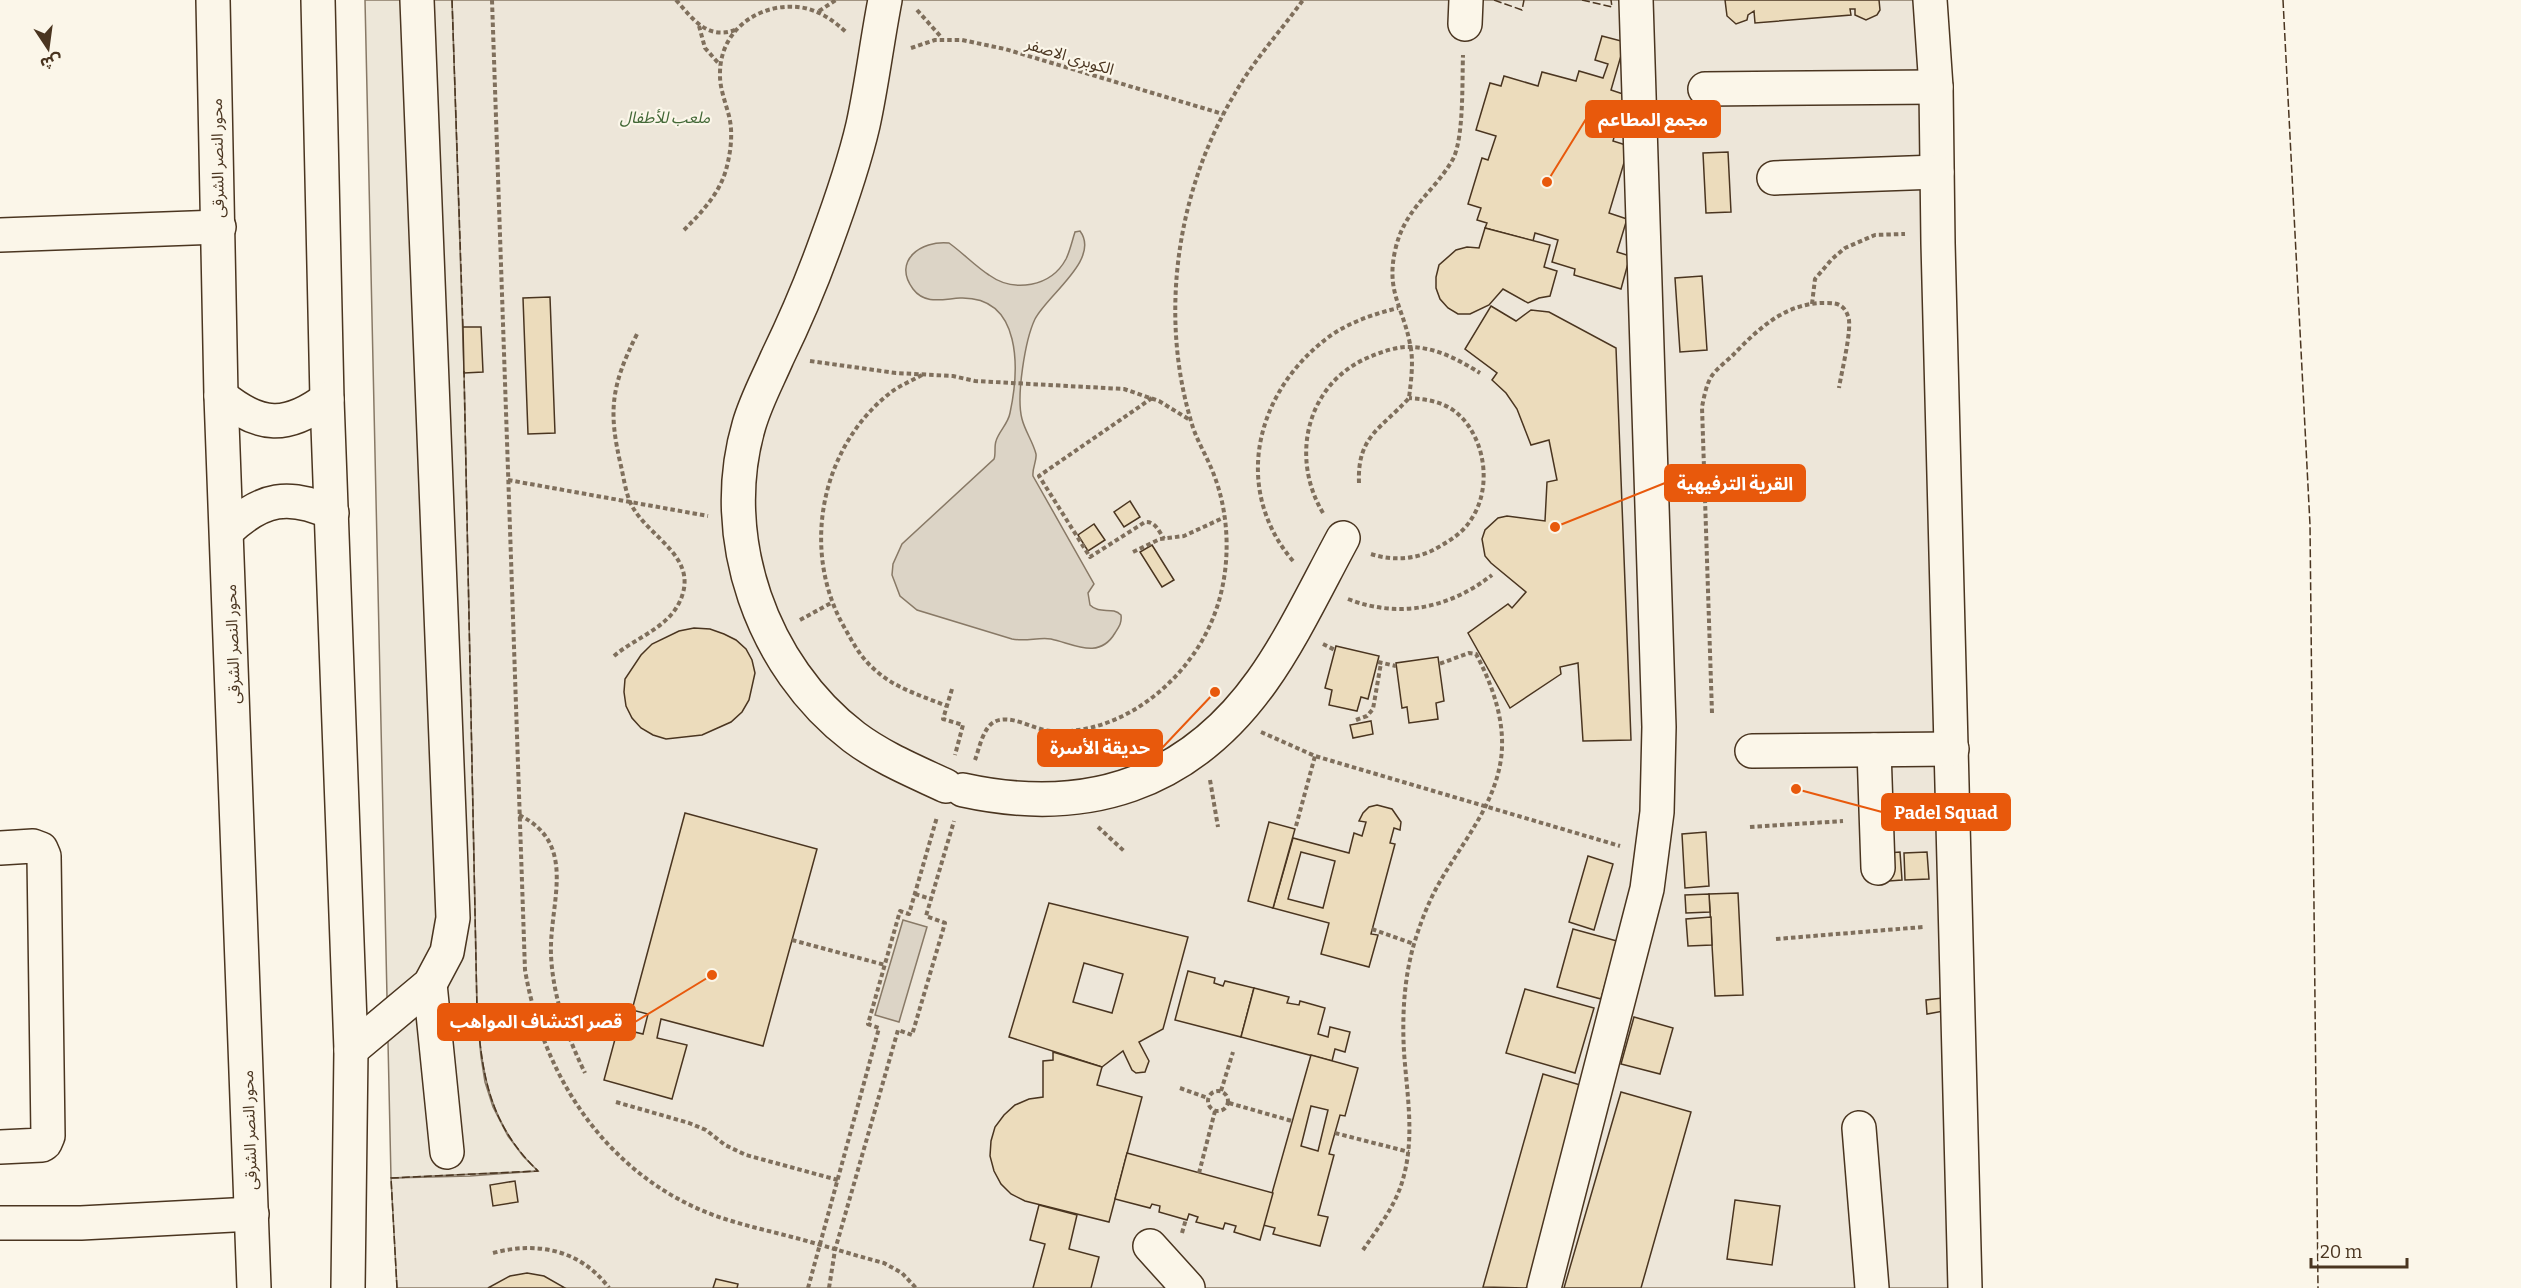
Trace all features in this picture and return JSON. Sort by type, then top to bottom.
[{"type":"main road","name":"محور النصر الشرقى","points":[[213,0],[221,396],[228,530],[254,1288]]},
{"type":"main road","points":[[318,0],[327,399],[351,1050],[348,1288]]},
{"type":"main road","points":[[351,1050],[430,984],[447,952],[453,918],[417,0]]},
{"type":"main road","points":[[885,0],[862,126],[845,185],[826,243],[778,357],[757,398],[742,459],[740,522],[751,584],[761,615],[770,636],[790,669],[830,716],[878,754],[955,788],[1001,798],[1033,801],[1095,795],[1153,776],[1204,746],[1236,713],[1262,681],[1343,538]]},
{"type":"main road","points":[[1544,1288],[1639,925],[1652,855],[1657,812],[1659,727],[1636,0]]},
{"type":"main road","points":[[1930,0],[1936,87],[1965,1288]]},
{"type":"main road","points":[[1705,89],[1936,87]]},
{"type":"main road","points":[[1774,178],[1937,172]]},
{"type":"main road","points":[[0,235],[219,227]]},
{"type":"main road","points":[[221,396],[239,411],[262,420],[286,421],[308,414],[327,399]]},
{"type":"main road","points":[[228,530],[245,514],[265,504],[288,500],[311,503],[332,513]]},
{"type":"main road","points":[[1752,751],[1952,749]]},
{"type":"main road","points":[[1874,750],[1878,868]]},
{"type":"main road","points":[[0,848],[33,846],[40,849],[44,856],[48,1136],[42,1145],[0,1147]]},
{"type":"main road","points":[[430,984],[447,1152]]},
{"type":"main road","points":[[1859,1128],[1872,1288]]},
{"type":"main road","points":[[0,1223],[81,1223],[252,1214]]},
{"type":"main road","points":[[1150,1246],[1188,1288]]},
{"type":"path","points":[[492,0],[525,970],[540,1035],[554,1066],[589,1123],[610,1148],[636,1171],[673,1196],[724,1219],[820,1244],[894,1268],[916,1288]]},
{"type":"path","points":[[676,0],[699,25],[713,33],[725,34],[736,30]]},
{"type":"path","points":[[819,11],[836,0]]},
{"type":"path","points":[[808,1288],[879,1028],[868,1024],[900,911],[909,914],[955,788],[988,727],[992,722],[1004,719],[1047,731],[1081,730],[1117,718],[1140,706],[1178,675],[1204,637],[1214,616],[1222,588],[1226,559],[1225,517],[1214,476],[1191,420],[1182,387],[1176,346],[1175,304],[1179,260],[1193,189],[1201,164],[1223,114],[1247,74],[1303,0]]},
{"type":"path","points":[[684,230],[704,211],[727,168],[731,144],[730,120],[720,79],[720,65],[723,53],[736,30],[745,21],[769,10],[796,6],[819,11],[844,30],[873,63],[929,41],[942,39]]},
{"type":"path","points":[[916,8],[942,39]]},
{"type":"path","points":[[1359,483],[1360,456],[1365,442],[1409,398],[1412,375],[1411,346],[1394,296],[1392,273],[1395,251],[1412,209],[1446,168],[1457,149],[1466,12]]},
{"type":"path","points":[[699,25],[705,48],[720,65]]},
{"type":"path","name":"الكوبرى الاصفر","points":[[942,39],[962,40],[1005,49],[1223,114]]},
{"type":"path","points":[[1812,304],[1813,286],[1818,274],[1832,258],[1859,241],[1875,235],[1909,234],[1938,243]]},
{"type":"path","points":[[1712,713],[1702,407],[1705,391],[1712,376],[1752,334],[1785,312],[1812,304],[1838,304],[1848,313],[1850,321],[1839,388]]},
{"type":"path","points":[[1398,308],[1352,323],[1331,335],[1311,351],[1279,390],[1268,413],[1261,436],[1258,483],[1263,507],[1272,530],[1284,550],[1300,569],[1318,584],[1358,603],[1401,610],[1423,608],[1444,603],[1477,587],[1492,575]]},
{"type":"path","points":[[614,656],[662,623],[680,602],[684,587],[683,572],[678,558],[642,522],[630,503],[615,439],[613,402],[622,364],[637,334]]},
{"type":"path","points":[[1409,398],[1437,402],[1453,410],[1471,432],[1480,449],[1484,486],[1472,518],[1461,532],[1429,552],[1417,556],[1402,559],[1382,558],[1361,551],[1343,538],[1323,514],[1309,484],[1305,444],[1309,424],[1317,405],[1341,373],[1374,355],[1411,346],[1449,356],[1480,372]]},
{"type":"path","points":[[778,357],[922,375],[953,376],[975,381],[1124,389],[1153,398],[1176,409],[1191,420]]},
{"type":"path","points":[[922,375],[890,393],[861,421],[840,455],[826,491],[819,529],[821,568],[831,603],[863,658],[886,679],[947,706]]},
{"type":"path","points":[[1153,398],[1039,476],[1090,557],[1145,522],[1153,523],[1164,539]]},
{"type":"path","points":[[508,480],[740,522]]},
{"type":"path","points":[[1133,552],[1150,542],[1184,536],[1225,517]]},
{"type":"path","points":[[1363,1250],[1392,1206],[1403,1181],[1409,1152],[1409,1101],[1403,1026],[1405,997],[1414,944],[1438,886],[1485,808],[1498,774],[1501,756],[1502,731],[1497,706],[1476,654],[1469,653],[1439,663]]},
{"type":"path","points":[[1356,720],[1367,716],[1373,709],[1379,663],[1396,666]]},
{"type":"path","points":[[829,1288],[835,1250],[898,1030],[912,1035],[945,923],[926,916],[955,788],[963,725],[943,719],[952,689]]},
{"type":"path","points":[[1236,713],[1262,732],[1315,756],[1485,808],[1652,855]]},
{"type":"path","points":[[1204,746],[1218,827]]},
{"type":"path","points":[[1296,826],[1315,756]]},
{"type":"path","points":[[519,815],[542,830],[555,854],[558,868],[551,954],[555,986],[561,1016],[571,1045],[585,1073]]},
{"type":"path","points":[[1750,827],[1877,819]]},
{"type":"path","points":[[915,894],[931,899]]},
{"type":"path","points":[[1776,939],[1956,924]]},
{"type":"path","points":[[1372,929],[1414,944]]},
{"type":"path","points":[[792,940],[885,965]]},
{"type":"path","points":[[1221,1091],[1233,1052]]},
{"type":"path","points":[[1179,1088],[1208,1098]]},
{"type":"path","points":[[1221,1091],[1211,1094],[1208,1098],[1209,1106],[1215,1111],[1221,1111],[1229,1103]]},
{"type":"path","points":[[1221,1091],[1228,1097],[1229,1103]]},
{"type":"path","points":[[616,1102],[689,1123],[706,1130],[725,1145],[746,1155],[838,1180]]},
{"type":"path","points":[[1229,1103],[1292,1121]]},
{"type":"path","points":[[1199,1173],[1215,1111]]},
{"type":"path","points":[[1335,1133],[1409,1152]]},
{"type":"path","points":[[493,1253],[522,1247],[552,1249],[587,1266],[609,1288]]},
{"type":"green space","name":"ملعب للأطفال","points":[[452,0],[1943,0],[1974,1288],[397,1288],[391,1178],[537,1171],[508,1135],[498,1116],[486,1077],[477,1011],[464,373]]},
{"type":"shaded area","points":[[365,0],[452,0],[464,373],[477,1011],[485,1082],[493,1107],[508,1136],[538,1171],[391,1178]]},
{"type":"shaded area","points":[[1080,231],[1085,242],[1084,253],[1078,265],[1041,309],[1031,328],[1022,369],[1020,409],[1023,423],[1036,454],[1033,476],[1094,584],[1088,593],[1090,605],[1098,610],[1114,611],[1121,615],[1119,627],[1109,641],[1094,648],[1051,639],[1012,639],[917,610],[900,596],[892,575],[893,564],[902,544],[994,459],[996,441],[1010,413],[1015,377],[1012,339],[1006,322],[996,309],[981,301],[960,298],[935,300],[923,297],[913,289],[907,279],[908,261],[913,254],[929,245],[949,243],[999,281],[1009,284],[1031,284],[1051,276],[1059,268],[1066,259],[1075,232]]},
{"type":"shaded area","points":[[903,920],[927,927],[899,1022],[875,1015]]},
{"type":"building","points":[[1725,0],[1879,0],[1880,10],[1877,15],[1866,20],[1855,15],[1855,9],[1850,9],[1851,15],[1755,23],[1754,11],[1748,15],[1747,20],[1736,24],[1727,16]]},
{"type":"building","points":[[1602,36],[1625,42],[1611,90],[1626,95],[1613,141],[1629,146],[1609,213],[1627,219],[1617,252],[1630,256],[1621,289],[1574,275],[1575,269],[1552,262],[1558,240],[1535,233],[1533,241],[1485,228],[1487,223],[1477,220],[1481,208],[1468,204],[1482,158],[1488,160],[1496,136],[1476,130],[1490,83],[1501,86],[1504,76],[1538,86],[1542,72],[1576,81],[1579,71],[1603,78],[1608,64],[1595,60]]},
{"type":"building","points":[[1728,152],[1731,212],[1706,213],[1703,153]]},
{"type":"building","points":[[1485,228],[1550,245],[1544,267],[1557,271],[1550,296],[1528,303],[1503,289],[1489,305],[1470,314],[1458,314],[1448,308],[1440,299],[1436,288],[1439,265],[1456,250],[1467,247],[1479,248]]},
{"type":"building","points":[[1702,276],[1707,350],[1680,352],[1675,278]]},
{"type":"building","points":[[550,297],[555,433],[528,434],[523,298]]},
{"type":"building","points":[[1491,306],[1516,321],[1531,310],[1549,312],[1616,348],[1631,740],[1583,741],[1578,663],[1560,667],[1561,674],[1510,708],[1468,633],[1508,604],[1512,608],[1526,592],[1485,556],[1482,539],[1485,530],[1498,518],[1507,516],[1545,521],[1547,482],[1557,480],[1549,440],[1531,445],[1517,409],[1506,393],[1492,380],[1497,373],[1465,349]]},
{"type":"building","points":[[463,327],[481,327],[483,372],[464,373]]},
{"type":"building","points":[[1130,501],[1140,517],[1124,527],[1114,512]]},
{"type":"building","points":[[1094,524],[1105,540],[1088,551],[1078,535]]},
{"type":"building","points":[[1152,545],[1174,580],[1162,587],[1140,552]]},
{"type":"building","points":[[694,628],[710,629],[724,634],[736,640],[746,649],[755,673],[749,700],[742,712],[731,722],[702,735],[666,739],[653,735],[641,728],[632,718],[626,706],[625,679],[641,655],[652,644],[679,631]]},
{"type":"building","points":[[1336,646],[1379,656],[1368,699],[1361,697],[1357,711],[1329,705],[1332,690],[1325,688]]},
{"type":"building","points":[[1438,657],[1444,701],[1436,703],[1438,719],[1409,723],[1407,707],[1402,708],[1396,663]]},
{"type":"building","points":[[1371,721],[1373,734],[1353,738],[1350,725]]},
{"type":"building","points":[[1377,805],[1392,809],[1401,822],[1400,830],[1394,828],[1390,843],[1395,844],[1371,934],[1378,935],[1369,967],[1321,954],[1329,923],[1273,908],[1293,838],[1349,853],[1354,833],[1362,836],[1366,822],[1359,821],[1369,807]],"holes":[[[1301,852],[1335,861],[1323,908],[1288,899]]]},
{"type":"building","points":[[685,813],[817,849],[763,1046],[661,1019],[657,1038],[687,1045],[672,1099],[604,1080],[618,1028],[643,1034],[648,1014],[632,1010]]},
{"type":"building","points":[[1269,822],[1295,829],[1273,908],[1248,901]]},
{"type":"building","points":[[1706,832],[1709,886],[1685,888],[1682,834]]},
{"type":"building","points":[[1900,852],[1902,880],[1889,881],[1887,853]]},
{"type":"building","points":[[1927,852],[1929,879],[1905,880],[1904,853]]},
{"type":"building","points":[[1588,856],[1613,864],[1594,930],[1569,922]]},
{"type":"building","points":[[1738,893],[1743,995],[1715,996],[1709,894]]},
{"type":"building","points":[[1709,894],[1710,912],[1686,913],[1685,895]]},
{"type":"building","points":[[1049,903],[1188,937],[1163,1029],[1139,1042],[1149,1061],[1145,1072],[1136,1073],[1132,1070],[1123,1051],[1102,1067],[1009,1037]],"holes":[[[1084,963],[1123,974],[1112,1013],[1073,1002]]]},
{"type":"building","points":[[1711,917],[1712,945],[1688,946],[1686,919]]},
{"type":"building","points":[[1573,929],[1617,941],[1601,999],[1557,987]]},
{"type":"building","points":[[1188,971],[1215,978],[1214,983],[1223,986],[1225,981],[1254,988],[1241,1037],[1175,1020]]},
{"type":"building","points":[[1254,988],[1289,997],[1287,1003],[1299,1005],[1300,1001],[1325,1008],[1318,1034],[1328,1037],[1330,1027],[1350,1032],[1345,1052],[1335,1049],[1332,1061],[1241,1037]]},
{"type":"building","points":[[1525,989],[1594,1008],[1575,1073],[1506,1053]]},
{"type":"building","points":[[1942,998],[1944,1011],[1927,1014],[1926,1000]]},
{"type":"building","points":[[1634,1017],[1673,1028],[1660,1074],[1621,1064]]},
{"type":"building","points":[[1053,1052],[1102,1067],[1097,1085],[1142,1097],[1109,1222],[1025,1201],[1011,1194],[1001,1184],[994,1171],[990,1156],[995,1127],[1015,1105],[1029,1099],[1043,1097],[1043,1061],[1053,1060]]},
{"type":"building","points":[[1311,1055],[1358,1068],[1345,1116],[1340,1115],[1329,1154],[1334,1155],[1318,1215],[1328,1217],[1320,1246],[1273,1234],[1275,1228],[1263,1225]],"holes":[[[1311,1106],[1328,1110],[1318,1151],[1301,1146]]]},
{"type":"building","points":[[1543,1074],[1587,1087],[1530,1288],[1483,1287]]},
{"type":"building","points":[[1621,1092],[1691,1112],[1641,1288],[1564,1288]]},
{"type":"building","points":[[1127,1153],[1273,1193],[1260,1240],[1234,1232],[1236,1226],[1225,1223],[1223,1229],[1196,1222],[1198,1217],[1189,1214],[1187,1220],[1159,1212],[1160,1206],[1152,1204],[1150,1208],[1115,1199]]},
{"type":"building","points":[[515,1181],[518,1202],[493,1206],[490,1185]]},
{"type":"building","points":[[1735,1200],[1780,1206],[1772,1265],[1727,1259]]},
{"type":"building","points":[[1039,1205],[1077,1215],[1069,1249],[1099,1257],[1091,1288],[1033,1288],[1045,1244],[1030,1240]]},
{"type":"building","points":[[527,1273],[544,1276],[565,1288],[488,1288],[510,1276]]},
{"type":"building","points":[[716,1279],[738,1284],[737,1288],[713,1288]]},
{"type":"fence","points":[[452,0],[463,329]]},
{"type":"fence","points":[[1494,0],[1522,10],[1524,0]]},
{"type":"fence","points":[[1582,0],[1612,7],[1611,0]]},
{"type":"fence","points":[[2283,0],[2310,525],[2318,1288]]},
{"type":"fence","points":[[397,1288],[391,1178],[538,1171],[508,1135],[498,1117],[486,1077],[479,1034],[464,371]]},
{"type":"place","name":"مجمع المطاعم","points":[[1547,182]]},
{"type":"place","name":"القرية الترفيهية","points":[[1555,527]]},
{"type":"place","name":"حديقة الأسرة","points":[[1215,692]]},
{"type":"place","name":"Padel Squad","points":[[1796,789]]},
{"type":"place","name":"قصر اكتشاف المواهب","points":[[712,975]]}]
